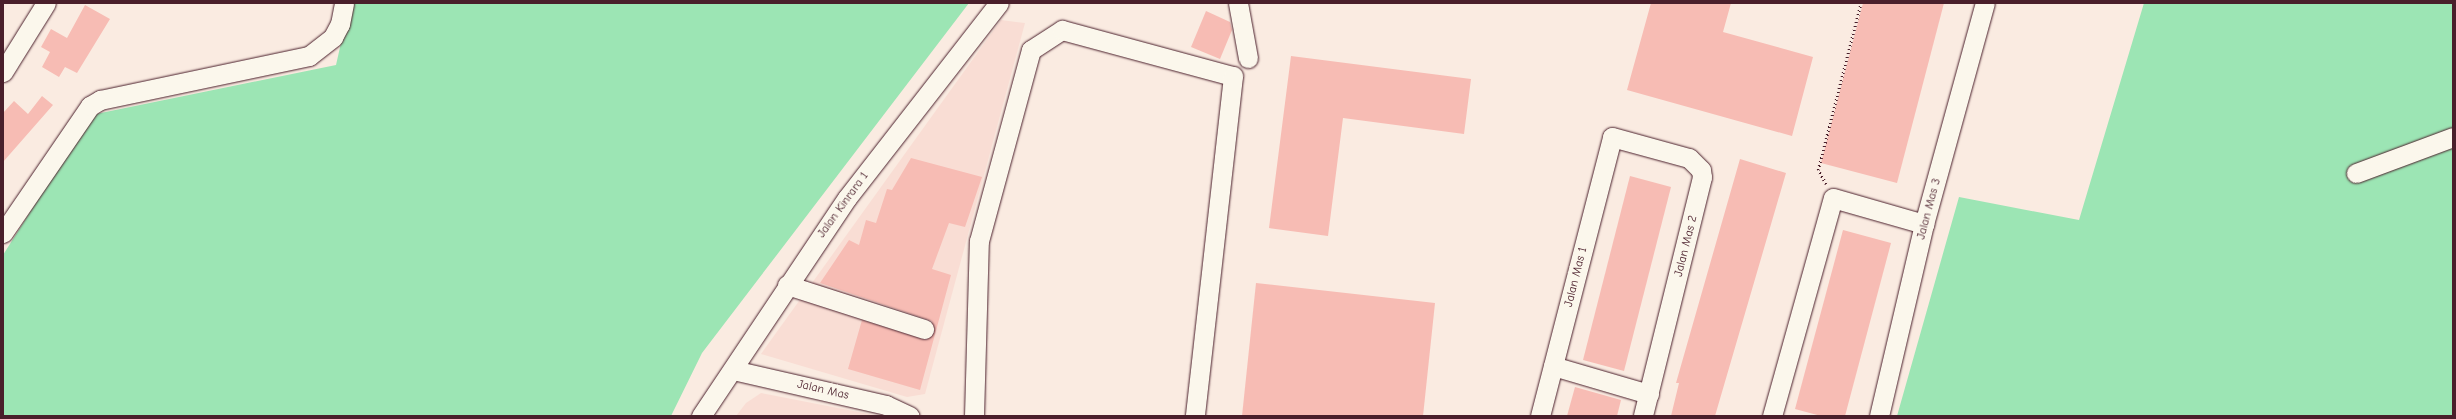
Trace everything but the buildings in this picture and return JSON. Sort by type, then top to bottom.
[{"type":"street","points":[[3,72],[46,3]]},
{"type":"street","points":[[3,233],[90,106],[100,100],[309,56],[332,38],[340,24],[344,3]]},
{"type":"street","name":"Jalan Kinrara 1","points":[[701,416],[733,370],[787,285],[872,165],[998,3]]},
{"type":"street","points":[[1238,3],[1248,58]]},
{"type":"street","name":"Jalan Mas 3","points":[[1879,416],[1924,224],[1985,3]]},
{"type":"street","points":[[974,416],[979,241],[1031,50],[1062,30],[1233,76],[1195,416]]},
{"type":"street","name":"Jalan Mas 1","points":[[1540,416],[1612,137]]},
{"type":"street","name":"Jalan Mas 2","points":[[1612,137],[1688,158],[1700,170],[1702,177],[1643,416]]},
{"type":"street","points":[[2356,173],[2453,137]]},
{"type":"street","points":[[1772,416],[1833,198],[1924,224]]},
{"type":"street","points":[[787,285],[924,329]]},
{"type":"street","points":[[1553,366],[1649,394]]},
{"type":"street","name":"Jalan Mas","points":[[733,370],[886,405],[910,416]]},
{"type":"path","points":[[1833,198],[1818,170],[1861,3]]},
{"type":"shaded area","points":[[1001,20],[1025,23],[925,394],[907,397],[761,354]]},
{"type":"shaded area","points":[[761,393],[879,416],[736,416],[746,403]]},
{"type":"green space","points":[[350,3],[969,3],[702,353],[671,416],[3,416],[3,255],[91,115],[336,65]]},
{"type":"green space","points":[[2144,3],[2453,3],[2453,416],[1897,416],[1959,197],[2079,220]]}]
